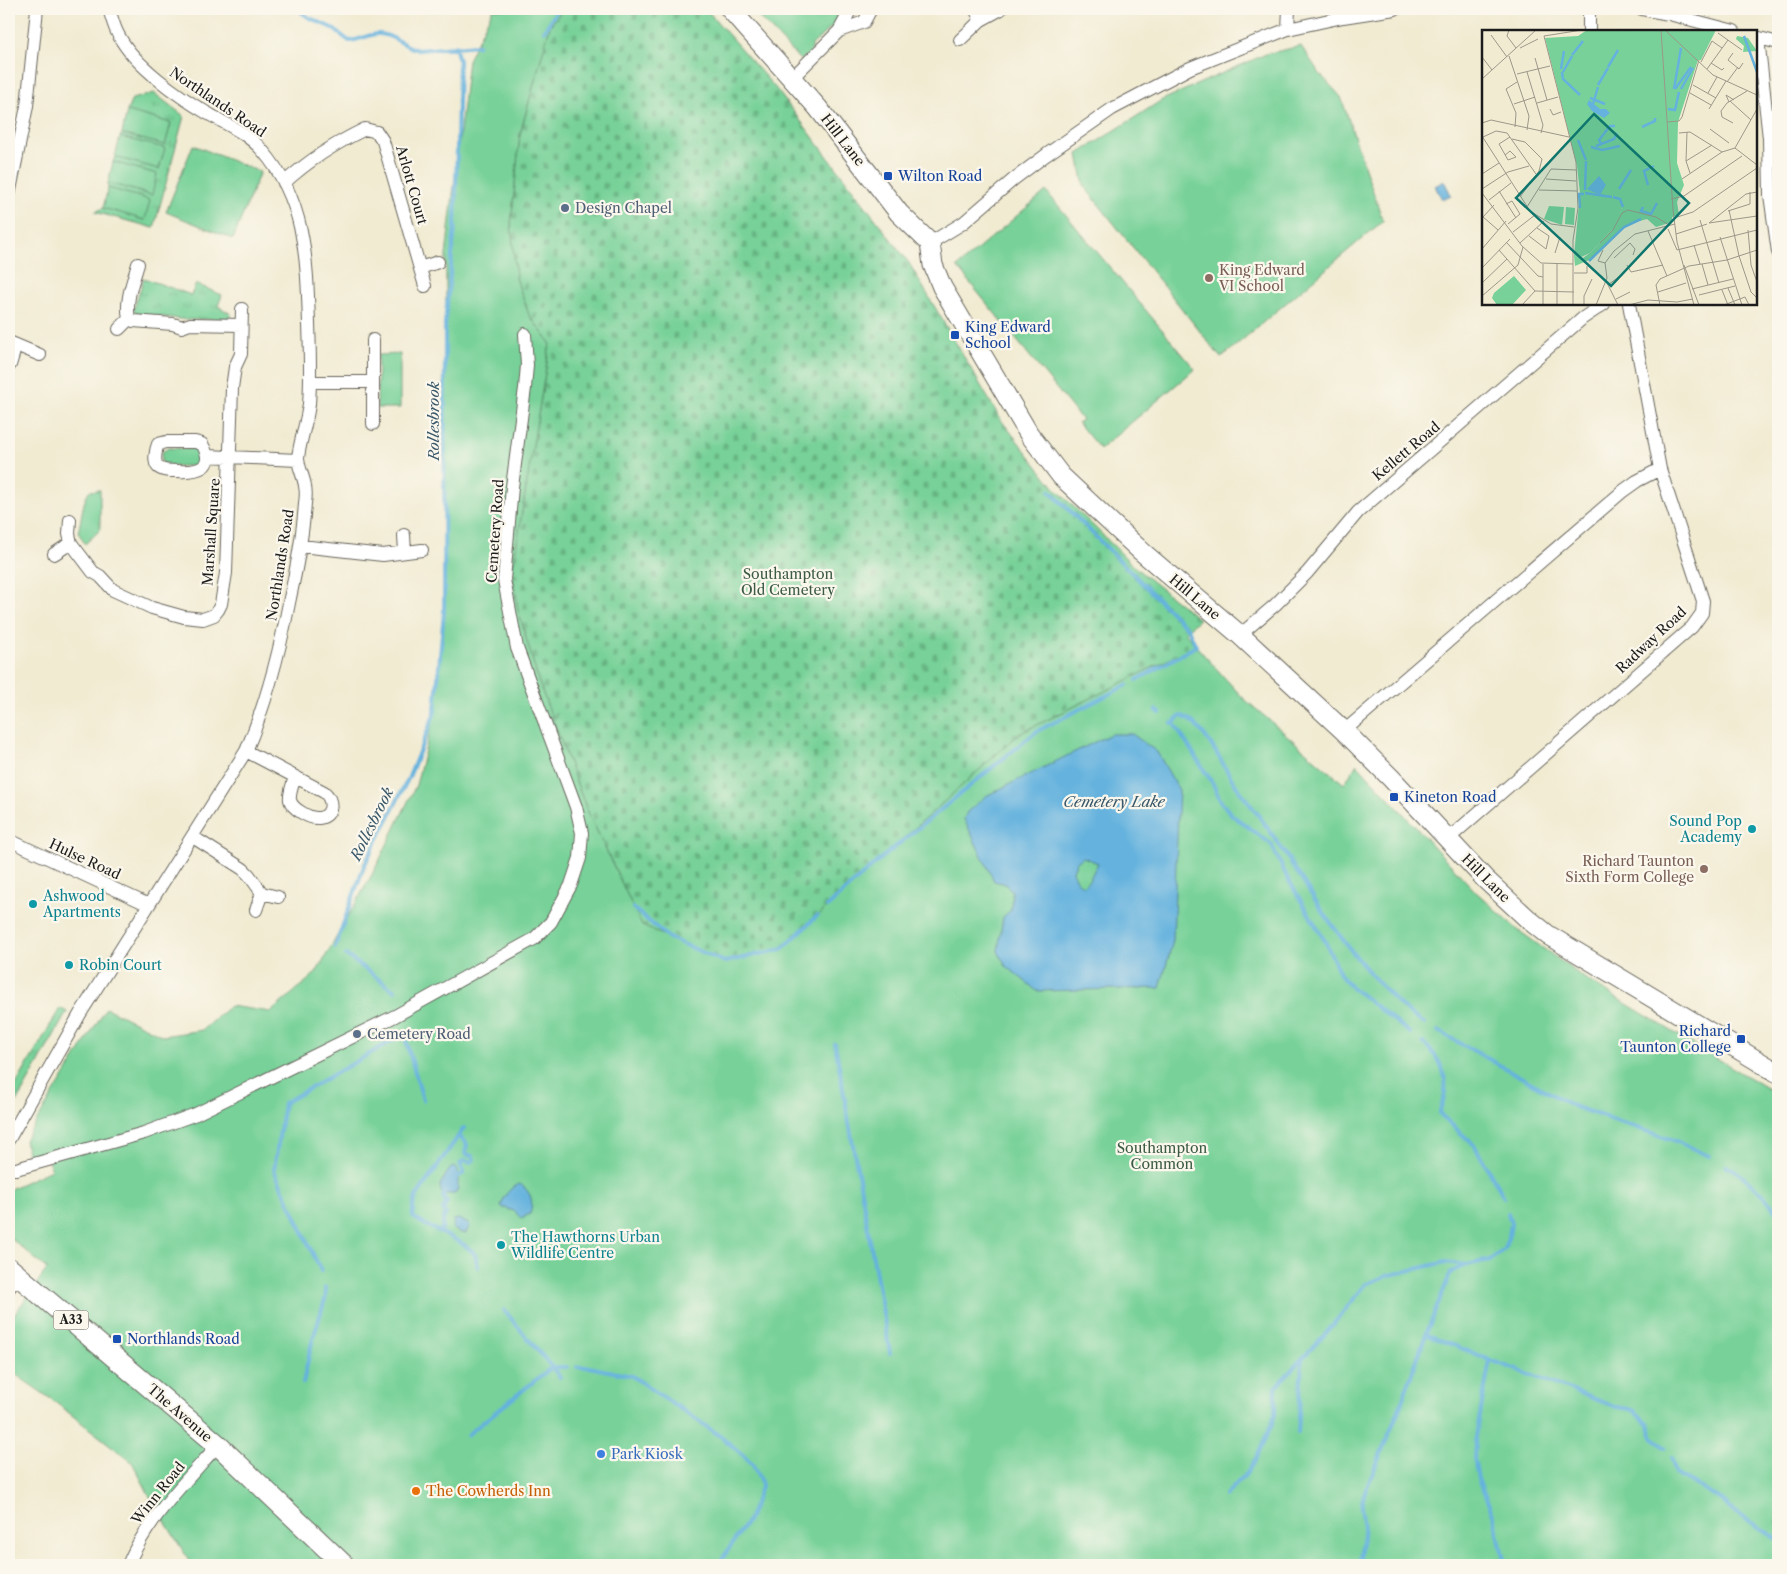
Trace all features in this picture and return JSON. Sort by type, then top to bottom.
[{"type":"main road","name":"The Avenue","points":[[12,1277],[218,1445],[344,1565]]},
{"type":"street","points":[[9,195],[28,106],[37,9]]},
{"type":"street","name":"Northlands Road","points":[[9,1139],[80,1014],[246,751],[256,727],[280,651],[301,546],[306,487],[298,460],[308,406],[310,382],[308,285],[302,229],[294,205],[284,183],[262,150],[249,138],[159,82],[120,38],[109,9]]},
{"type":"street","name":"Hill Lane","points":[[730,9],[818,108],[900,213],[930,243],[933,264],[942,287],[1003,392],[1047,460],[1061,476],[1177,582],[1240,634],[1344,731],[1391,778],[1485,880],[1539,928],[1778,1073]]},
{"type":"street","points":[[792,78],[840,31],[851,9]]},
{"type":"street","points":[[840,31],[864,22],[872,9]]},
{"type":"street","points":[[960,40],[978,14],[1001,9]]},
{"type":"street","points":[[1288,29],[1289,9]]},
{"type":"street","points":[[930,243],[963,224],[1038,161],[1112,109],[1190,68],[1288,29],[1343,17],[1395,9]]},
{"type":"street","points":[[1589,9],[1589,30]]},
{"type":"street","points":[[1642,9],[1730,30]]},
{"type":"street","points":[[1778,43],[1757,37],[1769,138],[1770,195],[1778,252]]},
{"type":"street","name":"Arlott Court","points":[[284,183],[304,164],[343,140],[365,129],[377,132],[383,141],[425,286]]},
{"type":"street","points":[[420,268],[438,262]]},
{"type":"street","points":[[129,319],[128,301],[138,264]]},
{"type":"street","name":"Kellett Road","points":[[1240,634],[1275,605],[1307,573],[1358,512],[1584,318],[1603,305]]},
{"type":"street","name":"Radway Road","points":[[1448,839],[1685,633],[1702,613],[1703,601],[1660,469],[1629,305]]},
{"type":"street","name":"Marshall Square","points":[[71,543],[93,572],[100,576],[112,590],[152,608],[196,619],[210,618],[218,610],[226,572],[232,388],[235,367],[241,354],[242,309]]},
{"type":"street","points":[[129,319],[133,321],[173,324],[182,327],[190,324],[241,325]]},
{"type":"street","points":[[119,329],[129,319]]},
{"type":"street","name":"Cemetery Road","points":[[9,1169],[16,1169],[144,1133],[196,1114],[395,1016],[534,939],[551,922],[571,885],[580,858],[582,833],[576,807],[517,648],[504,580],[512,487],[527,366],[525,334]]},
{"type":"street","points":[[373,340],[373,424]]},
{"type":"street","points":[[10,365],[13,344],[40,355]]},
{"type":"street","points":[[310,382],[372,382]]},
{"type":"street","points":[[207,456],[298,460]]},
{"type":"street","points":[[1344,731],[1623,492],[1637,481],[1660,469]]},
{"type":"street","points":[[54,554],[71,543],[69,534],[70,520]]},
{"type":"street","points":[[404,535],[405,552]]},
{"type":"street","points":[[301,546],[383,555],[422,550]]},
{"type":"street","points":[[246,751],[295,777]]},
{"type":"street","points":[[193,837],[242,869],[249,875],[262,893],[278,897]]},
{"type":"street","name":"Hulse Road","points":[[9,840],[149,905]]},
{"type":"street","points":[[256,910],[262,893]]},
{"type":"street","name":"Winn Road","points":[[128,1565],[147,1529],[218,1445]]},
{"type":"green space","name":"Southampton Common","points":[[493,9],[563,9],[550,26],[520,134],[511,224],[516,278],[529,315],[550,343],[512,572],[518,610],[539,683],[586,808],[642,926],[725,962],[781,949],[1019,734],[1196,646],[1242,697],[1344,784],[1357,764],[1476,892],[1518,930],[1587,980],[1778,1095],[1778,1565],[192,1565],[154,1504],[132,1462],[51,1399],[9,1370],[9,1322],[47,1269],[9,1237],[9,1191],[51,1170],[48,1152],[28,1158],[25,1140],[106,1008],[163,1036],[202,1030],[230,1006],[271,1012],[316,973],[374,871],[416,785],[435,711],[444,612],[446,256],[468,60]]},
{"type":"green space","name":"Southampton Old Cemetery","points":[[563,9],[706,9],[777,90],[909,263],[1001,420],[1054,487],[1137,569],[1199,619],[1185,632],[1196,646],[1019,734],[782,949],[725,962],[642,926],[586,808],[539,683],[518,610],[512,572],[550,343],[529,315],[516,278],[511,224],[520,134],[550,26]]},
{"type":"green space","points":[[751,9],[846,9],[838,27],[830,28],[812,45],[812,50],[801,61]]},
{"type":"green space","points":[[1301,46],[1320,74],[1341,97],[1383,221],[1221,358],[1084,186],[1078,154],[1162,100],[1266,54]]},
{"type":"green space","points":[[154,93],[184,116],[154,228],[95,212],[103,208],[144,219],[150,200],[108,188],[108,183],[151,195],[157,174],[113,162],[115,157],[159,169],[164,148],[120,137],[122,134],[165,145],[171,123],[127,111],[132,99]]},
{"type":"green space","points":[[127,111],[171,123],[165,145],[122,134]]},
{"type":"green space","points":[[120,137],[165,148],[159,169],[115,157]]},
{"type":"green space","points":[[193,145],[260,172],[233,239],[166,212]]},
{"type":"green space","points":[[113,162],[157,174],[152,195],[108,183]]},
{"type":"green space","points":[[108,188],[150,200],[145,220],[103,208]]},
{"type":"green space","points":[[1046,191],[1195,369],[1100,449],[1078,423],[1082,420],[957,267]]},
{"type":"green space","points":[[144,278],[191,295],[196,284],[222,295],[218,306],[231,314],[231,318],[188,320],[139,314],[133,311]]},
{"type":"green space","points":[[400,354],[400,408],[377,408],[378,355]]},
{"type":"green space","points":[[168,448],[199,449],[202,460],[197,466],[166,466],[161,461],[162,452]]},
{"type":"green space","points":[[100,490],[100,530],[85,544],[78,532],[85,500],[89,491]]},
{"type":"green space","points":[[60,1008],[67,1012],[9,1116],[9,1097]]},
{"type":"water","points":[[1444,181],[1451,195],[1442,199],[1435,186]]},
{"type":"water","name":"Cemetery Lake","points":[[1111,734],[1132,734],[1157,752],[1179,790],[1173,941],[1160,988],[1037,991],[1005,965],[998,951],[1003,917],[1011,910],[1012,891],[1006,884],[994,881],[964,819],[967,812],[986,796]],"holes":[[[1083,857],[1098,863],[1089,880],[1083,886],[1078,882],[1073,871],[1076,863]]]},
{"type":"water","points":[[453,1167],[458,1170],[458,1189],[455,1194],[446,1194],[441,1192],[440,1185]]},
{"type":"water","points":[[520,1184],[531,1197],[532,1205],[530,1214],[521,1218],[514,1211],[501,1207],[508,1192]]},
{"type":"water","points":[[459,1219],[470,1225],[466,1233],[453,1229],[454,1220]]},
{"type":"waterway","name":"Rollesbrook","points":[[297,9],[308,17],[332,28],[349,41],[380,34],[390,36],[418,50],[478,45]]},
{"type":"waterway","points":[[544,31],[558,9]]},
{"type":"waterway","name":"Rollesbrook","points":[[335,947],[364,866],[409,777],[435,711],[444,612],[445,323],[455,227],[459,61],[455,46]]},
{"type":"waterway","points":[[1050,491],[1188,629],[1196,646],[1137,680]]},
{"type":"waterway","points":[[827,907],[878,861],[1037,731],[1127,685]]},
{"type":"waterway","points":[[1156,710],[1160,713]]},
{"type":"waterway","points":[[1172,723],[1174,724],[1177,718],[1182,716],[1198,727],[1235,784],[1269,830],[1350,949],[1394,999],[1425,1024]]},
{"type":"waterway","points":[[1174,724],[1212,782],[1221,802],[1232,815],[1271,844],[1288,879],[1325,941],[1341,976],[1349,985],[1410,1033]]},
{"type":"waterway","points":[[633,908],[669,938],[725,962],[782,949],[817,916]]},
{"type":"waterway","points":[[346,955],[395,991]]},
{"type":"waterway","points":[[1438,1031],[1575,1107],[1676,1141],[1709,1156]]},
{"type":"waterway","points":[[321,1271],[274,1170],[284,1103],[404,1034],[423,1100]]},
{"type":"waterway","points":[[1423,1043],[1434,1054],[1444,1075],[1445,1090],[1440,1114],[1475,1146],[1504,1197]]},
{"type":"waterway","points":[[835,1044],[890,1353]]},
{"type":"waterway","points":[[464,1128],[416,1197],[413,1217],[471,1250],[475,1255],[478,1267]]},
{"type":"waterway","points":[[457,1177],[464,1173],[460,1164],[463,1161],[471,1162],[474,1159],[472,1156],[465,1154],[467,1144],[459,1136]]},
{"type":"waterway","points":[[1726,1166],[1748,1180],[1777,1212]]},
{"type":"waterway","points":[[441,1233],[446,1214],[443,1209],[447,1202],[443,1197],[444,1193]]},
{"type":"waterway","points":[[1225,1496],[1246,1474],[1256,1459],[1275,1414],[1276,1387],[1327,1332],[1366,1284],[1386,1276],[1446,1262],[1467,1265],[1490,1260],[1504,1249],[1511,1224],[1508,1213]]},
{"type":"waterway","points":[[1359,1565],[1364,1528],[1361,1507],[1364,1494],[1399,1410],[1426,1334],[1451,1272],[1466,1265]]},
{"type":"waterway","points":[[303,1383],[312,1342],[326,1296],[325,1288]]},
{"type":"waterway","points":[[504,1310],[560,1377]]},
{"type":"waterway","points":[[1426,1334],[1490,1360],[1475,1442],[1474,1458],[1478,1479],[1494,1517],[1504,1560],[1507,1565]]},
{"type":"waterway","points":[[1298,1433],[1302,1360]]},
{"type":"waterway","points":[[1490,1360],[1616,1407],[1635,1411],[1648,1424],[1653,1437],[1665,1448]]},
{"type":"waterway","points":[[467,1435],[552,1367],[567,1367]]},
{"type":"waterway","points":[[577,1367],[589,1367],[632,1376],[722,1437],[752,1463],[762,1484],[750,1517],[718,1565]]},
{"type":"waterway","points":[[1671,1458],[1676,1473],[1680,1477],[1722,1500],[1730,1509],[1778,1540]]},
{"type":"place","name":"Wilton Road","points":[[888,176]]},
{"type":"place","name":"Design Chapel","points":[[565,208]]},
{"type":"place","name":"King Edward VI School","points":[[1209,278]]},
{"type":"place","name":"King Edward School","points":[[955,335]]},
{"type":"place","name":"Kineton Road","points":[[1394,797]]},
{"type":"place","name":"Sound Pop Academy","points":[[1752,829]]},
{"type":"place","name":"Richard Taunton Sixth Form College","points":[[1704,869]]},
{"type":"place","name":"Ashwood Apartments","points":[[33,904]]},
{"type":"place","name":"Robin Court","points":[[69,965]]},
{"type":"place","name":"Cemetery Road","points":[[357,1034]]},
{"type":"place","name":"Richard Taunton College","points":[[1741,1039]]},
{"type":"place","name":"The Hawthorns Urban Wildlife Centre","points":[[501,1245]]},
{"type":"place","name":"Northlands Road","points":[[117,1339]]},
{"type":"place","name":"Park Kiosk","points":[[601,1454]]},
{"type":"place","name":"The Cowherds Inn","points":[[416,1491]]}]
